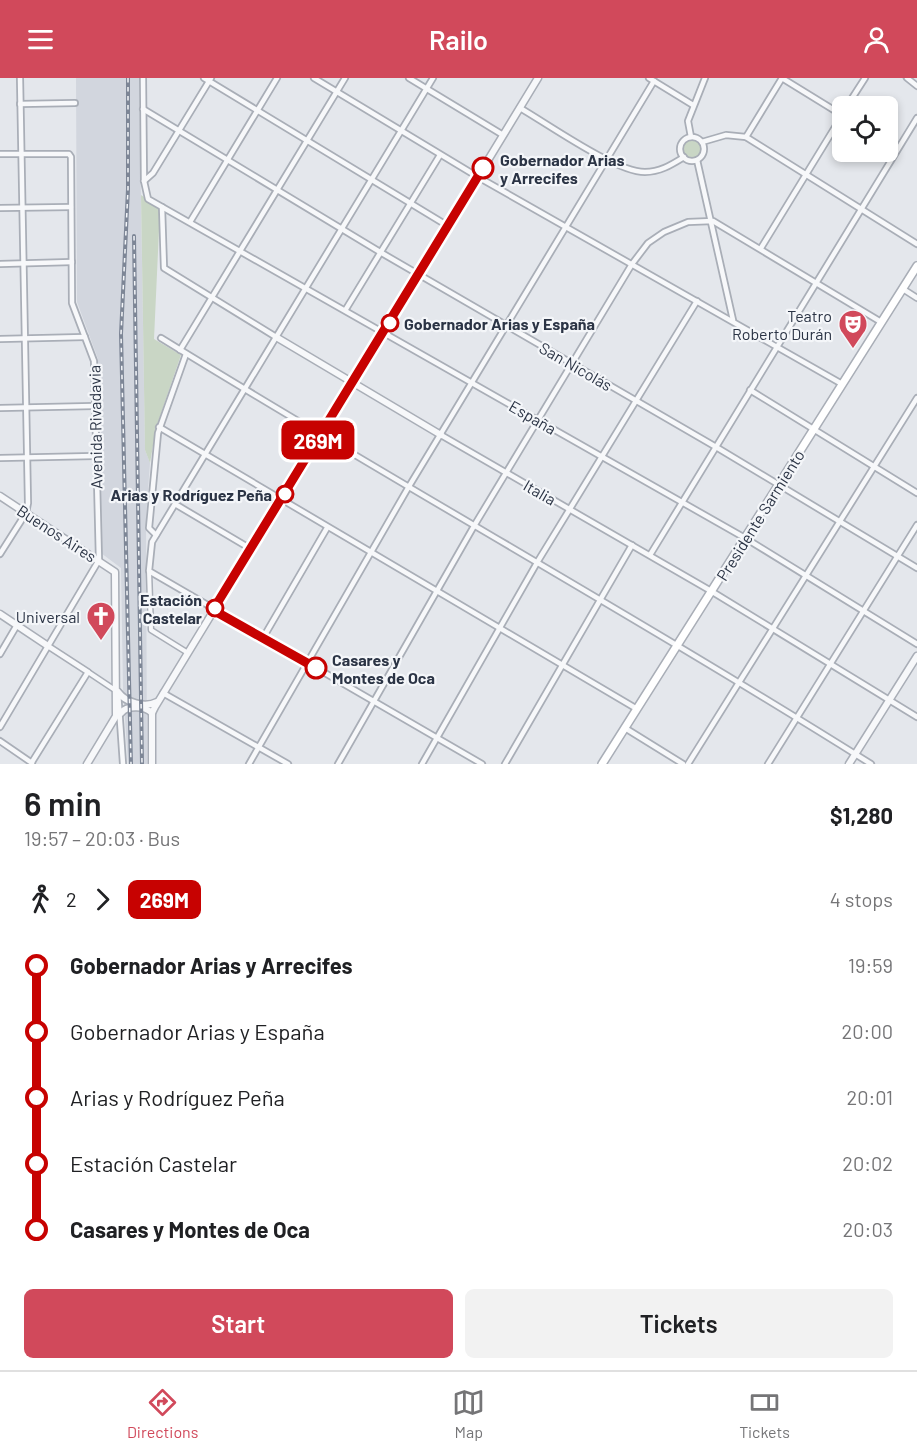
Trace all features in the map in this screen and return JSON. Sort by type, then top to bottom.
[{"type":"main road","name":"Presidente Sarmiento","points":[[602,764],[917,266]]},
{"type":"street","points":[[0,554],[26,513],[28,503],[20,78]]},
{"type":"street","points":[[143,78],[144,181]]},
{"type":"street","points":[[190,222],[277,78]]},
{"type":"street","points":[[314,78],[440,155],[842,384]]},
{"type":"street","points":[[180,350],[345,78]]},
{"type":"street","points":[[409,78],[503,135]]},
{"type":"street","points":[[188,653],[153,632],[150,627],[150,550],[156,535],[433,78]]},
{"type":"street","points":[[691,137],[688,125],[693,105],[705,78]]},
{"type":"street","points":[[746,137],[782,78],[832,108]]},
{"type":"street","points":[[853,96],[865,78]]},
{"type":"street","points":[[907,78],[917,86]]},
{"type":"street","points":[[144,181],[153,173],[208,79],[448,226]]},
{"type":"street","points":[[152,764],[152,713],[163,693],[385,332],[536,79]]},
{"type":"street","points":[[249,764],[408,488],[607,159],[652,80],[693,105]]},
{"type":"street","points":[[20,104],[75,103]]},
{"type":"street","points":[[520,108],[607,159],[643,172],[665,168],[684,157],[697,160]]},
{"type":"street","name":"San Nicolás","points":[[143,109],[381,252],[717,447],[917,568]]},
{"type":"street","points":[[650,555],[917,118]]},
{"type":"street","points":[[761,248],[832,132]]},
{"type":"street","points":[[684,157],[680,146],[684,140],[691,137],[702,142],[726,135],[746,137],[917,244]]},
{"type":"street","points":[[702,142],[704,150],[697,160],[733,320]]},
{"type":"street","points":[[0,154],[22,154]]},
{"type":"street","name":"Avenida Rivadavia","points":[[22,154],[70,155],[72,303],[94,361],[99,560]]},
{"type":"street","points":[[346,309],[440,155]]},
{"type":"street","name":"España","points":[[144,181],[146,197],[162,207],[346,309],[745,538],[917,644]]},
{"type":"street","points":[[0,208],[71,207]]},
{"type":"street","name":"Italia","points":[[162,207],[162,266],[352,384],[650,555],[917,717]]},
{"type":"street","points":[[338,764],[537,420],[632,264],[648,243],[664,232],[688,222],[709,220],[761,248],[882,322]]},
{"type":"street","points":[[0,264],[72,262]]},
{"type":"street","points":[[903,289],[917,298]]},
{"type":"street","points":[[422,764],[538,561],[697,301]]},
{"type":"street","points":[[0,339],[85,337]]},
{"type":"street","points":[[160,338],[408,488],[538,561],[678,644],[871,764]]},
{"type":"street","points":[[156,535],[149,528],[159,427],[186,354]]},
{"type":"street","points":[[750,390],[917,492]]},
{"type":"street","points":[[688,764],[838,520],[917,398]]},
{"type":"street","points":[[0,408],[94,406]]},
{"type":"street","points":[[159,427],[637,709]]},
{"type":"street","points":[[0,458],[96,456]]},
{"type":"street","name":"Buenos Aires","points":[[0,496],[114,569],[117,691]]},
{"type":"street","points":[[175,504],[251,549]]},
{"type":"street","points":[[768,764],[917,525]]},
{"type":"street","points":[[264,639],[327,528]]},
{"type":"street","points":[[505,764],[632,545]]},
{"type":"street","points":[[0,727],[99,560]]},
{"type":"street","points":[[149,571],[482,764]]},
{"type":"street","points":[[0,614],[132,702],[149,705],[158,702]]},
{"type":"street","points":[[0,654],[17,626]]},
{"type":"street","points":[[849,764],[917,656]]},
{"type":"street","points":[[0,741],[33,763],[88,672]]},
{"type":"street","points":[[117,691],[123,764]]},
{"type":"street","points":[[163,693],[288,764]]},
{"type":"street","points":[[87,764],[118,715],[124,710],[149,709],[152,713]]},
{"type":"street","points":[[625,728],[683,764]]},
{"type":"shaded area","points":[[76,78],[139,78],[145,450],[150,463],[146,517],[147,764],[128,764],[123,689],[121,568],[101,553],[101,400],[98,399],[98,359],[77,302]]},
{"type":"green space","points":[[692,138],[700,141],[703,149],[700,157],[692,160],[684,157],[681,149],[684,141]]},
{"type":"green space","points":[[141,195],[160,208],[154,339],[181,355],[156,428],[150,463],[145,450]]},
{"type":"railway","points":[[128,78],[128,189],[121,334],[131,764]]},
{"type":"railway","points":[[134,236],[142,764]]},
{"type":"bus line","name":"269M","points":[[316,668],[213,610],[385,332],[483,168]]},
{"type":"place","name":"Gobernador Arias y Arrecifes","points":[[483,168]]},
{"type":"place","name":"Gobernador Arias y España","points":[[390,323]]},
{"type":"place","name":"Teatro Roberto Durán","points":[[853,350]]},
{"type":"place","name":"Arias y Rodríguez Peña","points":[[285,494]]},
{"type":"place","name":"Estación Castelar","points":[[215,608]]},
{"type":"place","name":"Universal","points":[[101,642]]},
{"type":"place","name":"Casares y Montes de Oca","points":[[316,668]]}]
